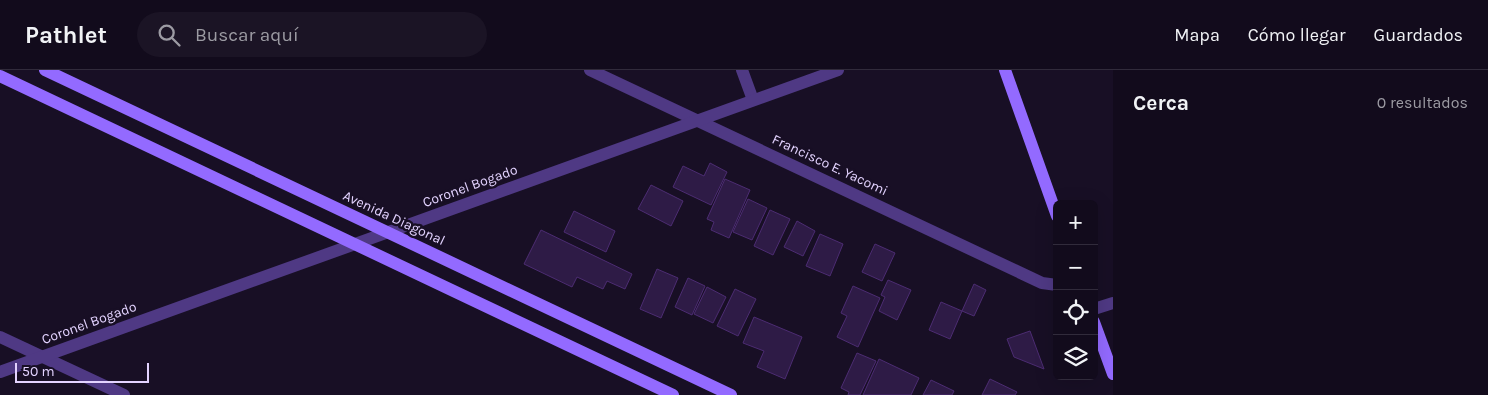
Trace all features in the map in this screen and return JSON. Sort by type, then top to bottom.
[{"type":"main road","name":"Avenida Diagonal","points":[[45,70],[731,395]]},
{"type":"main road","points":[[1005,70],[1053,205]]},
{"type":"main road","points":[[0,76],[673,395]]},
{"type":"main road","points":[[1098,333],[1113,374]]},
{"type":"street","name":"Francisco E. Yacomi","points":[[590,70],[1042,283],[1053,284]]},
{"type":"street","points":[[742,70],[753,100]]},
{"type":"street","name":"Coronel Bogado","points":[[0,372],[353,243],[838,70]]},
{"type":"street","points":[[1098,308],[1113,303]]},
{"type":"street","points":[[0,337],[124,395]]},
{"type":"building","points":[[710,163],[727,172],[711,205],[673,187],[683,166],[704,176]]},
{"type":"building","points":[[725,179],[750,190],[729,238],[711,230],[714,222],[707,219]]},
{"type":"building","points":[[651,185],[683,201],[671,226],[638,209]]},
{"type":"building","points":[[748,199],[767,208],[752,240],[733,232]]},
{"type":"building","points":[[770,210],[790,219],[773,255],[754,246]]},
{"type":"building","points":[[574,211],[615,231],[606,252],[564,232]]},
{"type":"building","points":[[797,221],[815,231],[803,256],[784,247]]},
{"type":"building","points":[[541,230],[632,274],[625,289],[607,281],[603,289],[577,277],[572,287],[524,264]]},
{"type":"building","points":[[820,234],[843,244],[830,276],[806,266]]},
{"type":"building","points":[[875,244],[895,253],[882,281],[862,272]]},
{"type":"building","points":[[657,269],[678,278],[661,318],[640,309]]},
{"type":"building","points":[[688,278],[705,286],[692,315],[675,307]]},
{"type":"building","points":[[888,280],[911,290],[897,320],[879,311],[885,297],[881,295]]},
{"type":"building","points":[[974,284],[986,290],[974,316],[962,311]]},
{"type":"building","points":[[853,286],[880,298],[858,347],[837,337],[847,316],[841,313]]},
{"type":"building","points":[[707,287],[726,297],[713,323],[694,314]]},
{"type":"building","points":[[735,289],[756,299],[738,336],[717,326]]},
{"type":"building","points":[[941,302],[962,311],[950,339],[929,330]]},
{"type":"building","points":[[754,317],[802,337],[785,379],[757,367],[764,351],[743,343]]},
{"type":"building","points":[[1030,331],[1044,369],[1014,357],[1007,339]]},
{"type":"building","points":[[857,353],[876,361],[860,395],[848,395],[849,392],[841,388]]},
{"type":"building","points":[[879,359],[919,378],[911,395],[863,395]]},
{"type":"building","points":[[990,379],[1017,392],[1015,395],[982,395]]},
{"type":"building","points":[[931,380],[954,391],[952,395],[923,395]]}]
